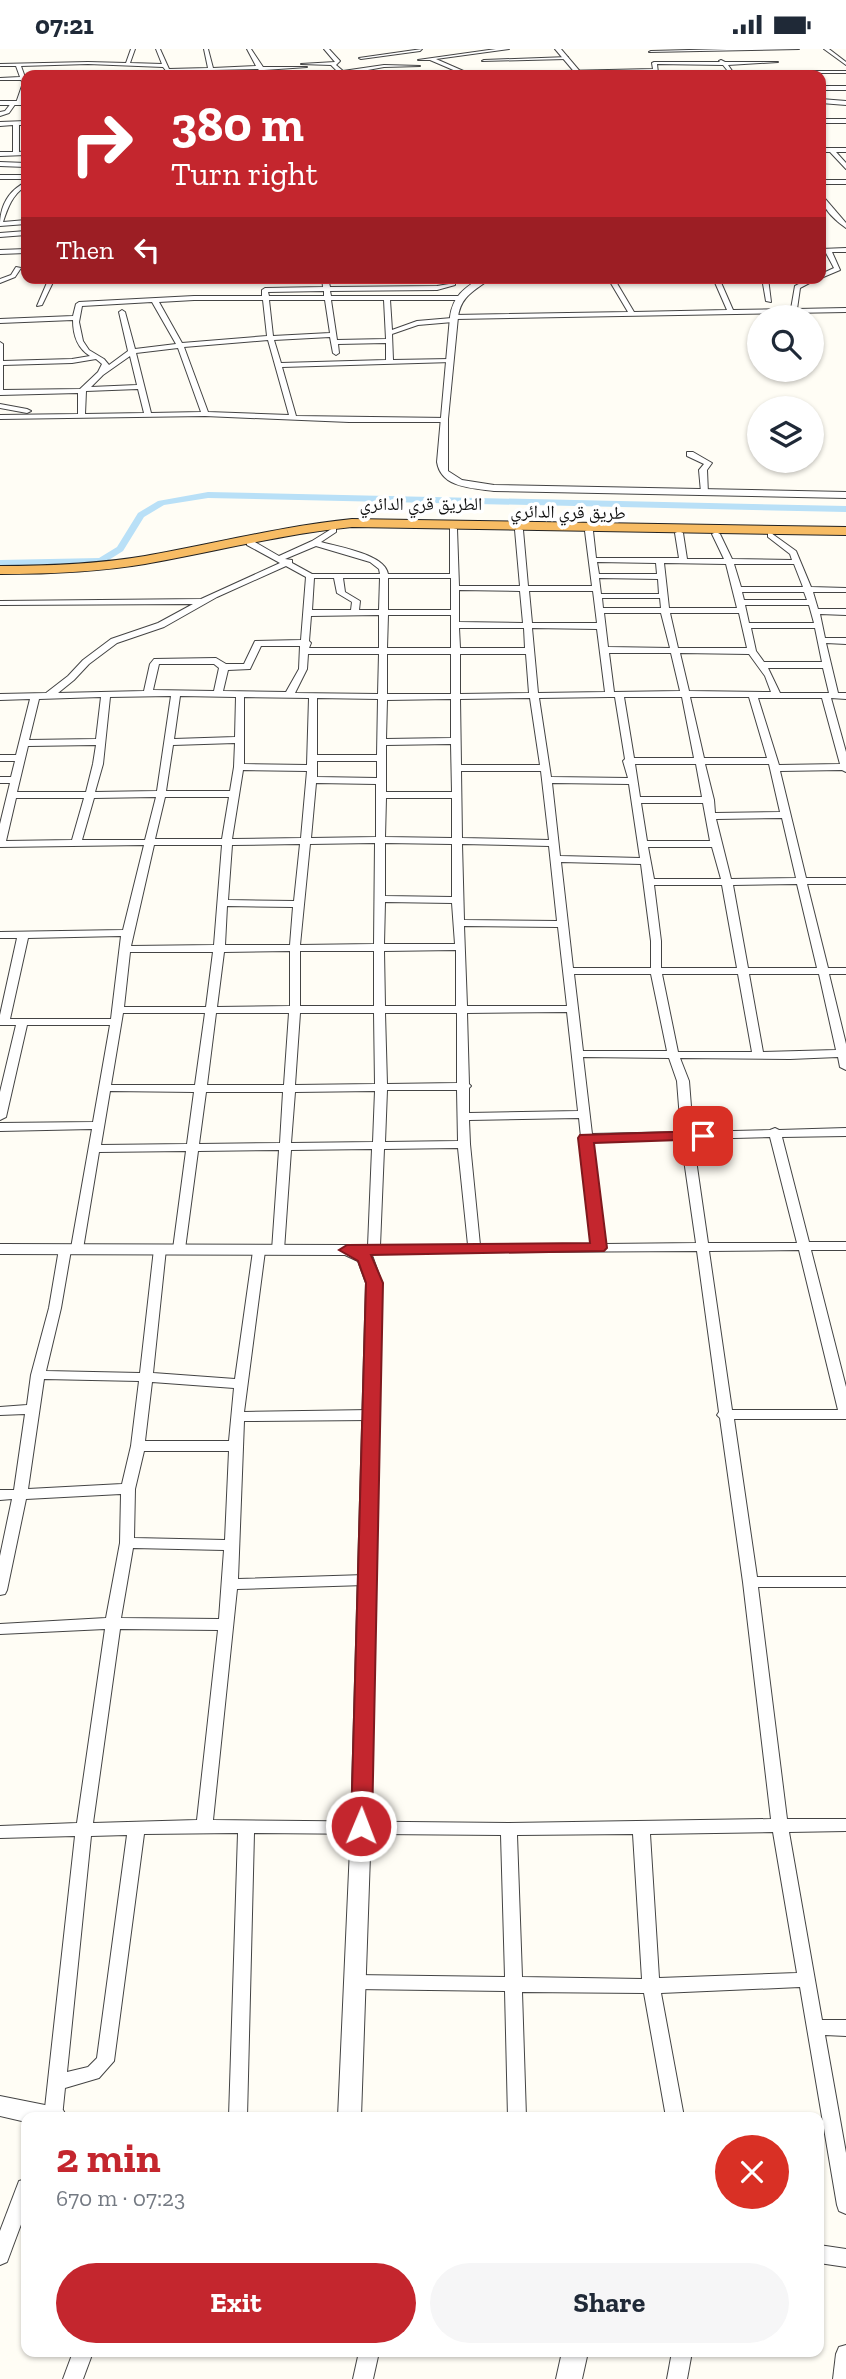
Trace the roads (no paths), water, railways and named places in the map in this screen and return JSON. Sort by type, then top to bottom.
[{"type":"highway","name":"الطريق قري الدائري","points":[[0,572],[119,563],[286,530],[367,523],[846,534]]},
{"type":"highway","name":"طريق قري الدائري","points":[[0,572],[104,570],[333,530],[846,534]]},
{"type":"street","points":[[124,70],[133,49]]},
{"type":"street","points":[[158,49],[166,70]]},
{"type":"street","points":[[206,49],[211,70]]},
{"type":"street","points":[[249,49],[264,70]]},
{"type":"street","points":[[281,49],[315,49]]},
{"type":"street","points":[[326,49],[337,63]]},
{"type":"street","points":[[357,49],[365,69]]},
{"type":"street","points":[[386,49],[393,53]]},
{"type":"street","points":[[360,70],[507,49]]},
{"type":"street","points":[[560,49],[576,70]]},
{"type":"street","points":[[776,62],[655,70],[650,51],[797,49]]},
{"type":"street","points":[[827,49],[846,64]]},
{"type":"street","points":[[298,50],[306,70]]},
{"type":"street","points":[[361,58],[420,50],[417,70]]},
{"type":"street","points":[[766,50],[781,70]]},
{"type":"street","points":[[480,51],[492,70]]},
{"type":"street","points":[[715,52],[729,70]]},
{"type":"street","points":[[484,61],[566,58]]},
{"type":"street","points":[[430,59],[457,70]]},
{"type":"street","points":[[264,70],[274,60]]},
{"type":"street","points":[[0,65],[59,63],[158,70]]},
{"type":"street","points":[[59,63],[59,70]]},
{"type":"street","points":[[264,70],[337,63]]},
{"type":"street","points":[[337,63],[333,65],[338,70]]},
{"type":"street","points":[[18,65],[21,72]]},
{"type":"street","points":[[98,70],[105,65]]},
{"type":"street","points":[[826,72],[846,72]]},
{"type":"street","points":[[826,76],[832,88]]},
{"type":"street","points":[[0,79],[21,81]]},
{"type":"street","points":[[826,87],[846,88]]},
{"type":"street","points":[[826,101],[846,103]]},
{"type":"street","points":[[0,103],[20,103]]},
{"type":"street","points":[[0,114],[20,103]]},
{"type":"street","points":[[826,121],[846,121]]},
{"type":"street","points":[[16,123],[16,153]]},
{"type":"street","points":[[0,124],[21,123]]},
{"type":"street","points":[[826,150],[846,150]]},
{"type":"street","points":[[832,150],[846,167]]},
{"type":"street","points":[[0,154],[21,153]]},
{"type":"street","points":[[0,165],[21,165]]},
{"type":"street","points":[[0,177],[21,177]]},
{"type":"street","points":[[826,182],[846,183]]},
{"type":"street","points":[[21,188],[2,207],[0,222],[21,222]]},
{"type":"street","points":[[0,194],[21,195]]},
{"type":"street","points":[[826,204],[846,226]]},
{"type":"street","points":[[826,210],[846,210]]},
{"type":"street","points":[[0,235],[21,233]]},
{"type":"street","points":[[826,251],[846,250]]},
{"type":"street","points":[[11,251],[18,268],[13,276]]},
{"type":"street","points":[[0,252],[21,251]]},
{"type":"street","points":[[826,253],[842,269]]},
{"type":"street","points":[[0,281],[21,276]]},
{"type":"street","points":[[39,305],[49,284]]},
{"type":"street","points":[[226,284],[226,299]]},
{"type":"street","points":[[266,284],[270,337],[293,417]]},
{"type":"street","points":[[326,284],[336,353]]},
{"type":"street","points":[[101,373],[106,364],[87,351],[80,342],[76,318],[79,304],[226,299],[327,289],[438,288],[447,284]]},
{"type":"street","points":[[469,284],[474,285]]},
{"type":"street","points":[[615,284],[632,314]]},
{"type":"street","points":[[719,284],[731,312]]},
{"type":"street","points":[[766,284],[769,301]]},
{"type":"street","points":[[795,284],[795,305]]},
{"type":"street","points":[[797,287],[803,284]]},
{"type":"street","points":[[474,285],[460,298],[454,318],[444,420],[442,470],[465,483],[494,488],[846,495]]},
{"type":"street","points":[[265,295],[328,299],[460,298]]},
{"type":"street","points":[[387,299],[390,363]]},
{"type":"street","points":[[155,301],[180,345],[205,414]]},
{"type":"street","points":[[824,310],[846,310]]},
{"type":"street","points":[[77,417],[83,390],[132,351],[270,337],[389,337],[417,323],[454,318],[747,311]]},
{"type":"street","points":[[122,312],[148,415]]},
{"type":"street","points":[[0,321],[76,318]]},
{"type":"street","points":[[0,344],[0,392],[140,387]]},
{"type":"street","points":[[1,363],[72,361],[97,357]]},
{"type":"street","points":[[278,365],[450,362]]},
{"type":"street","points":[[0,406],[77,417]]},
{"type":"street","points":[[0,417],[205,414],[349,420],[444,420]]},
{"type":"street","points":[[690,454],[708,463],[703,470],[705,492]]},
{"type":"street","points":[[453,529],[454,741],[465,1086],[464,1144],[474,1248]]},
{"type":"street","points":[[47,697],[110,643],[160,625],[316,543],[333,530]]},
{"type":"street","points":[[519,530],[534,696],[546,774],[599,1248]]},
{"type":"street","points":[[589,531],[605,650],[646,861],[656,941],[656,971],[673,1053],[683,1081],[687,1137],[724,1415],[750,1582],[780,1826],[846,2205]]},
{"type":"street","points":[[679,533],[683,560]]},
{"type":"street","points":[[716,534],[730,561],[752,651],[777,695]]},
{"type":"street","points":[[628,761],[700,761],[846,768],[830,696],[822,640],[813,607],[791,551],[771,535]]},
{"type":"street","points":[[250,543],[310,576],[455,576]]},
{"type":"street","points":[[316,543],[373,560],[383,568],[384,576],[379,899],[381,1087],[374,1249]]},
{"type":"street","points":[[593,560],[797,562]]},
{"type":"street","points":[[660,560],[665,611],[709,800],[716,844],[727,882],[758,1056]]},
{"type":"street","points":[[289,696],[303,669],[310,576]]},
{"type":"street","points":[[338,576],[341,593],[356,601],[355,613]]},
{"type":"street","points":[[596,576],[662,577]]},
{"type":"street","points":[[455,588],[663,596]]},
{"type":"street","points":[[736,589],[846,590]]},
{"type":"street","points":[[0,603],[202,601]]},
{"type":"street","points":[[600,611],[665,611],[740,606],[813,607],[846,611]]},
{"type":"street","points":[[309,613],[455,613]]},
{"type":"street","points":[[455,625],[602,626]]},
{"type":"street","points":[[745,625],[818,625]]},
{"type":"street","points":[[822,640],[846,641]]},
{"type":"street","points":[[148,693],[153,664],[157,661],[216,661],[224,667],[247,667],[258,643],[382,651],[530,651]]},
{"type":"street","points":[[605,650],[752,651]]},
{"type":"street","points":[[761,665],[827,665]]},
{"type":"street","points":[[218,695],[224,667]]},
{"type":"street","points":[[0,697],[148,693],[313,697],[615,694],[846,696]]},
{"type":"street","points":[[0,1590],[20,1495],[38,1375],[94,1149],[118,1010],[124,949],[161,795],[176,693]]},
{"type":"street","points":[[76,844],[98,764],[106,695]]},
{"type":"street","points":[[753,695],[774,764],[846,1067]]},
{"type":"street","points":[[179,1249],[219,949],[227,841],[239,767],[240,696]]},
{"type":"street","points":[[35,697],[14,795],[0,844],[381,840],[554,843]]},
{"type":"street","points":[[204,1826],[230,1584],[237,1416],[286,1146],[295,1009],[295,948],[312,781],[313,697]]},
{"type":"street","points":[[169,742],[240,740]]},
{"type":"street","points":[[383,742],[454,741]]},
{"type":"street","points":[[23,743],[100,742]]},
{"type":"street","points":[[0,758],[20,758]]},
{"type":"street","points":[[239,767],[382,758]]},
{"type":"street","points":[[455,768],[632,781]]},
{"type":"street","points":[[0,780],[16,780]]},
{"type":"street","points":[[312,781],[382,781]]},
{"type":"street","points":[[14,795],[233,795]]},
{"type":"street","points":[[382,795],[455,795]]},
{"type":"street","points":[[636,800],[709,800]]},
{"type":"street","points":[[712,816],[785,815]]},
{"type":"street","points":[[643,844],[716,844]]},
{"type":"street","points":[[556,859],[646,861]]},
{"type":"street","points":[[649,882],[846,881]]},
{"type":"street","points":[[379,899],[457,900]]},
{"type":"street","points":[[223,903],[299,904]]},
{"type":"street","points":[[459,923],[561,924]]},
{"type":"street","points":[[0,935],[127,933]]},
{"type":"street","points":[[23,935],[2,1022],[116,1022]]},
{"type":"street","points":[[124,949],[461,947]]},
{"type":"street","points":[[567,971],[846,971]]},
{"type":"street","points":[[118,1010],[571,1009]]},
{"type":"street","points":[[0,1117],[3,1086],[22,1022]]},
{"type":"street","points":[[576,1054],[758,1056],[844,1053]]},
{"type":"street","points":[[104,1088],[465,1086]]},
{"type":"street","points":[[464,1117],[582,1114]]},
{"type":"street","points":[[0,1127],[98,1125]]},
{"type":"street","points":[[724,1415],[846,1414],[841,1377],[803,1247],[775,1132]]},
{"type":"street","points":[[586,1138],[846,1132]]},
{"type":"street","points":[[94,1149],[464,1144]]},
{"type":"street","points":[[0,1249],[347,1250],[846,1246]]},
{"type":"street","points":[[53,2112],[84,1829],[127,1543],[128,1489],[138,1446],[160,1249]]},
{"type":"street","points":[[347,1250],[365,1258],[374,1283],[361,1826],[350,2112]]},
{"type":"street","points":[[38,1375],[144,1377],[241,1384]]},
{"type":"street","points":[[0,1411],[33,1409]]},
{"type":"street","points":[[237,1416],[370,1415]]},
{"type":"street","points":[[138,1446],[236,1446]]},
{"type":"street","points":[[0,1495],[128,1489]]},
{"type":"street","points":[[127,1543],[232,1545]]},
{"type":"street","points":[[230,1584],[365,1580]]},
{"type":"street","points":[[750,1582],[846,1582]]},
{"type":"street","points":[[0,1629],[113,1623],[224,1625]]},
{"type":"street","points":[[0,1832],[204,1826],[509,1829],[846,1825]]},
{"type":"street","points":[[239,2112],[246,1826]]},
{"type":"street","points":[[641,1827],[651,1986],[674,2112]]},
{"type":"street","points":[[509,1829],[517,2112]]},
{"type":"street","points":[[56,2083],[93,2073],[105,2061],[136,1830]]},
{"type":"street","points":[[355,1983],[651,1986],[806,1980]]},
{"type":"street","points":[[816,2027],[846,2028]]},
{"type":"street","points":[[0,2106],[29,2112]]},
{"type":"street","points":[[0,2256],[21,2200]]},
{"type":"street","points":[[824,2255],[846,2258]]},
{"type":"street","points":[[843,2379],[846,2354]]},
{"type":"street","points":[[73,2379],[81,2357]]},
{"type":"street","points":[[363,2379],[368,2357]]},
{"type":"street","points":[[569,2379],[574,2357]]},
{"type":"street","points":[[677,2379],[681,2357]]},
{"type":"waterway","points":[[0,563],[101,561],[120,549],[141,515],[161,503],[208,495],[846,509]]}]
